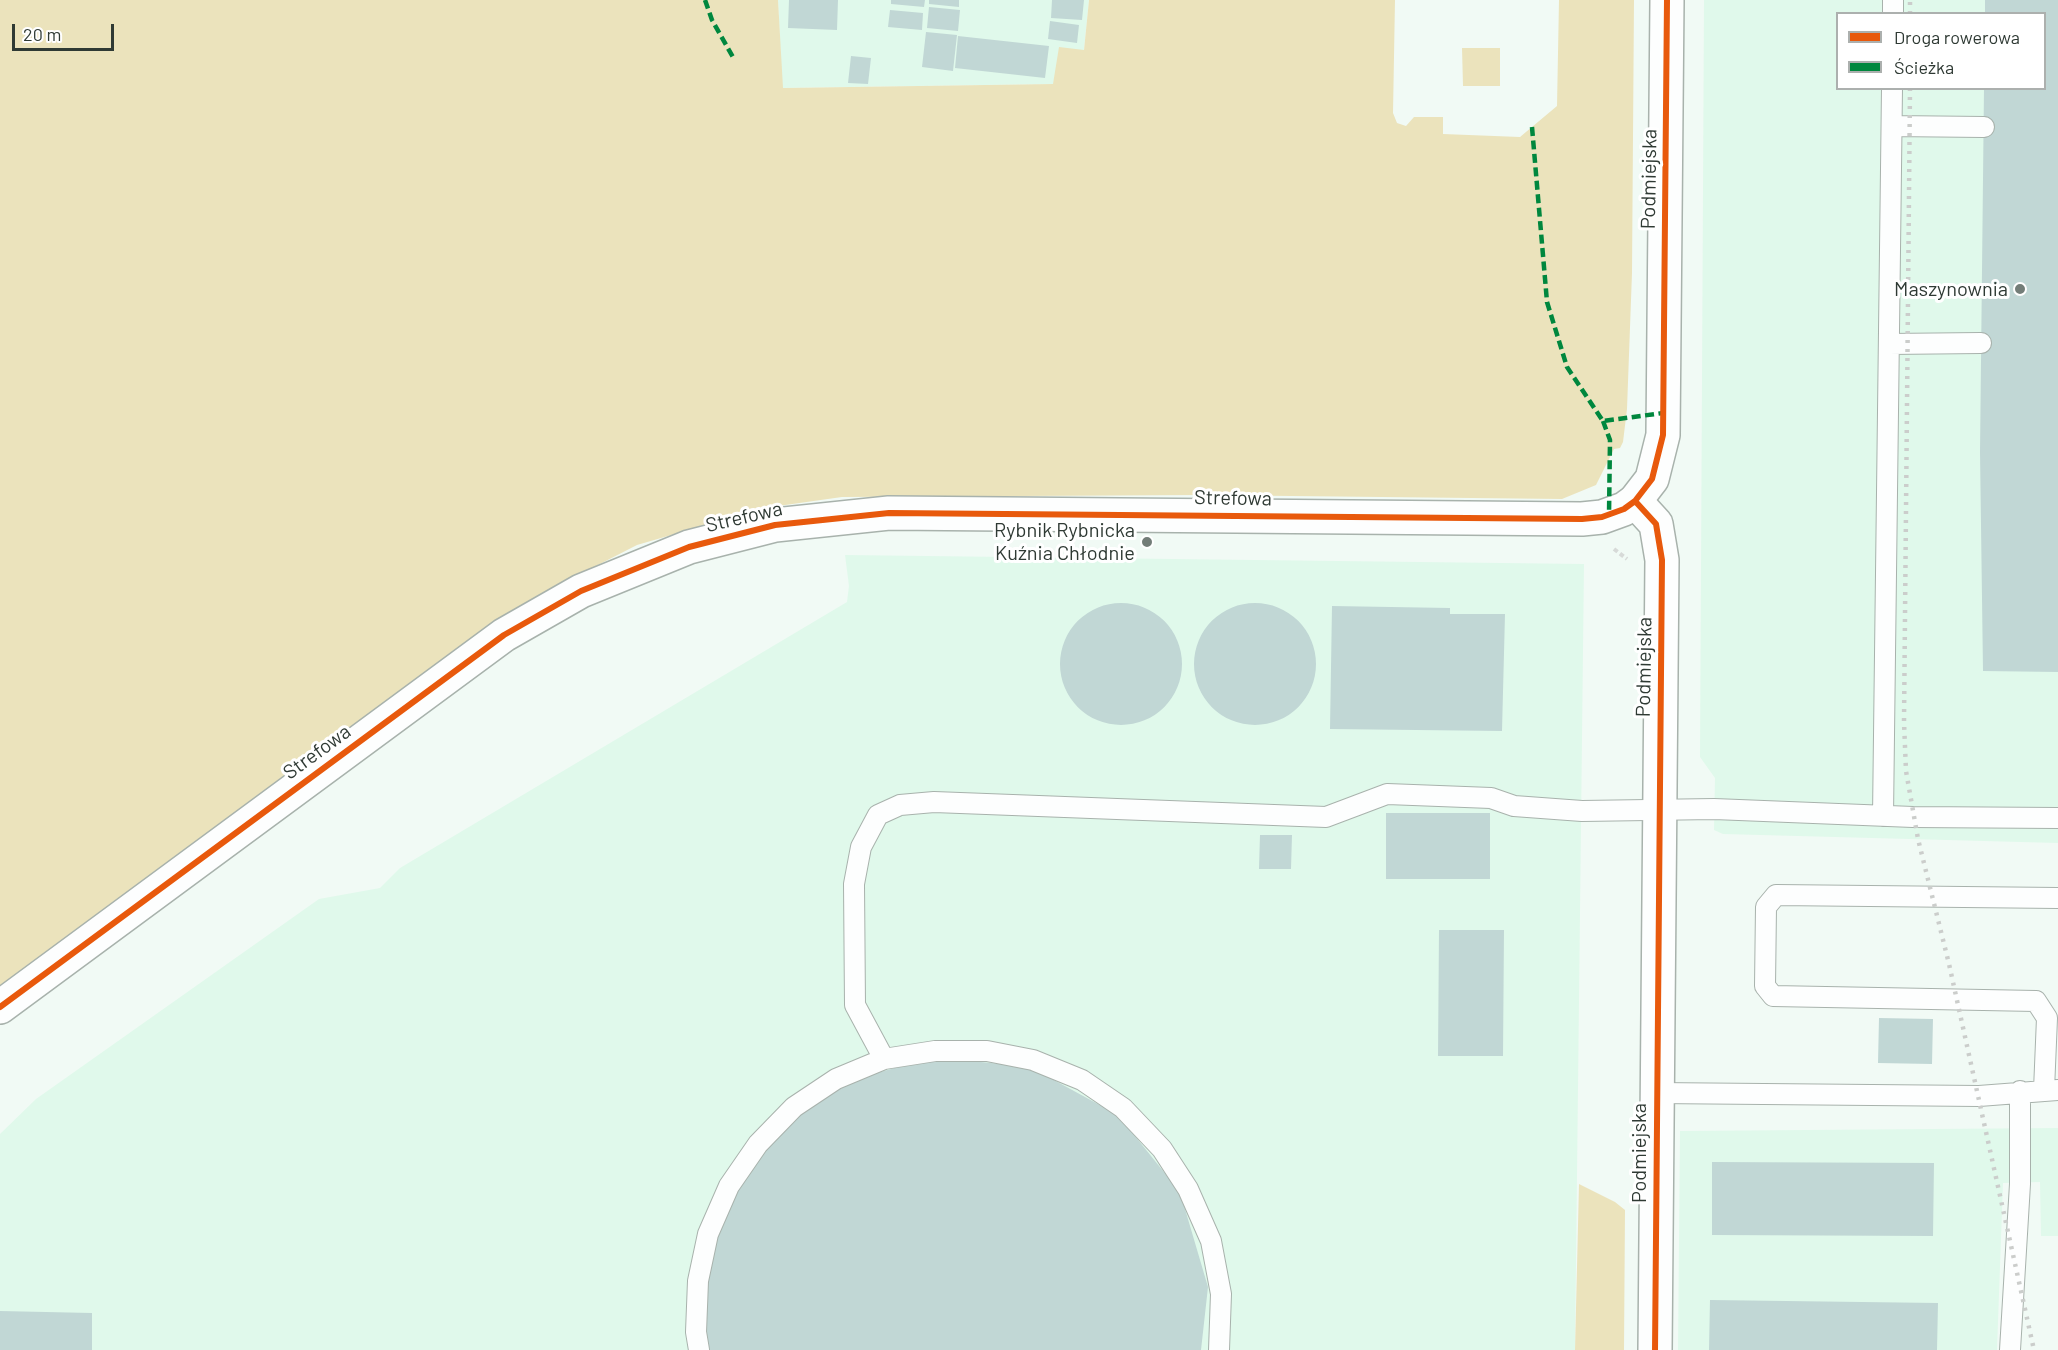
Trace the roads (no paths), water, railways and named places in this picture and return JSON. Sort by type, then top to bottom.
[{"type":"street","name":"Podmiejska","points":[[1655,1350],[1662,560],[1656,524],[1635,501],[1652,479],[1663,435],[1667,0]]},
{"type":"street","name":"Strefowa","points":[[0,1007],[504,635],[581,591],[689,547],[776,525],[890,513],[1582,519],[1609,515],[1635,501]]},
{"type":"lane","points":[[1883,816],[1892,90]]},
{"type":"lane","points":[[1892,126],[1984,127]]},
{"type":"lane","points":[[1889,344],[1981,343]]},
{"type":"lane","points":[[884,1059],[855,1005],[854,884],[861,847],[878,815],[900,805],[934,802],[1326,817],[1387,794],[1491,798],[1514,806],[1582,811],[1714,809],[1883,816],[2058,818]]},
{"type":"lane","points":[[2058,898],[1776,895],[1767,907],[1765,986],[1773,996],[2058,1002]]},
{"type":"lane","points":[[1656,1093],[1978,1096],[2051,1090],[2046,1018],[2036,1002]]},
{"type":"lane","points":[[699,1350],[696,1332],[698,1281],[708,1234],[729,1186],[758,1144],[794,1107],[836,1079],[884,1059],[945,1051],[987,1052],[1033,1059],[1082,1080],[1122,1108],[1162,1149],[1188,1189],[1211,1241],[1221,1294],[1219,1350]]},
{"type":"lane","points":[[2010,1350],[2020,1184],[2020,1091]]},
{"type":"railway","points":[[1910,0],[1910,12]]},
{"type":"railway","points":[[1910,90],[1904,722],[1906,771],[1918,839],[1949,964],[2034,1350]]},
{"type":"place","name":"Maszynownia","points":[[2020,289]]},
{"type":"place","name":"Rybnik Rybnicka Kuźnia Chłodnie","points":[[1147,542]]}]
